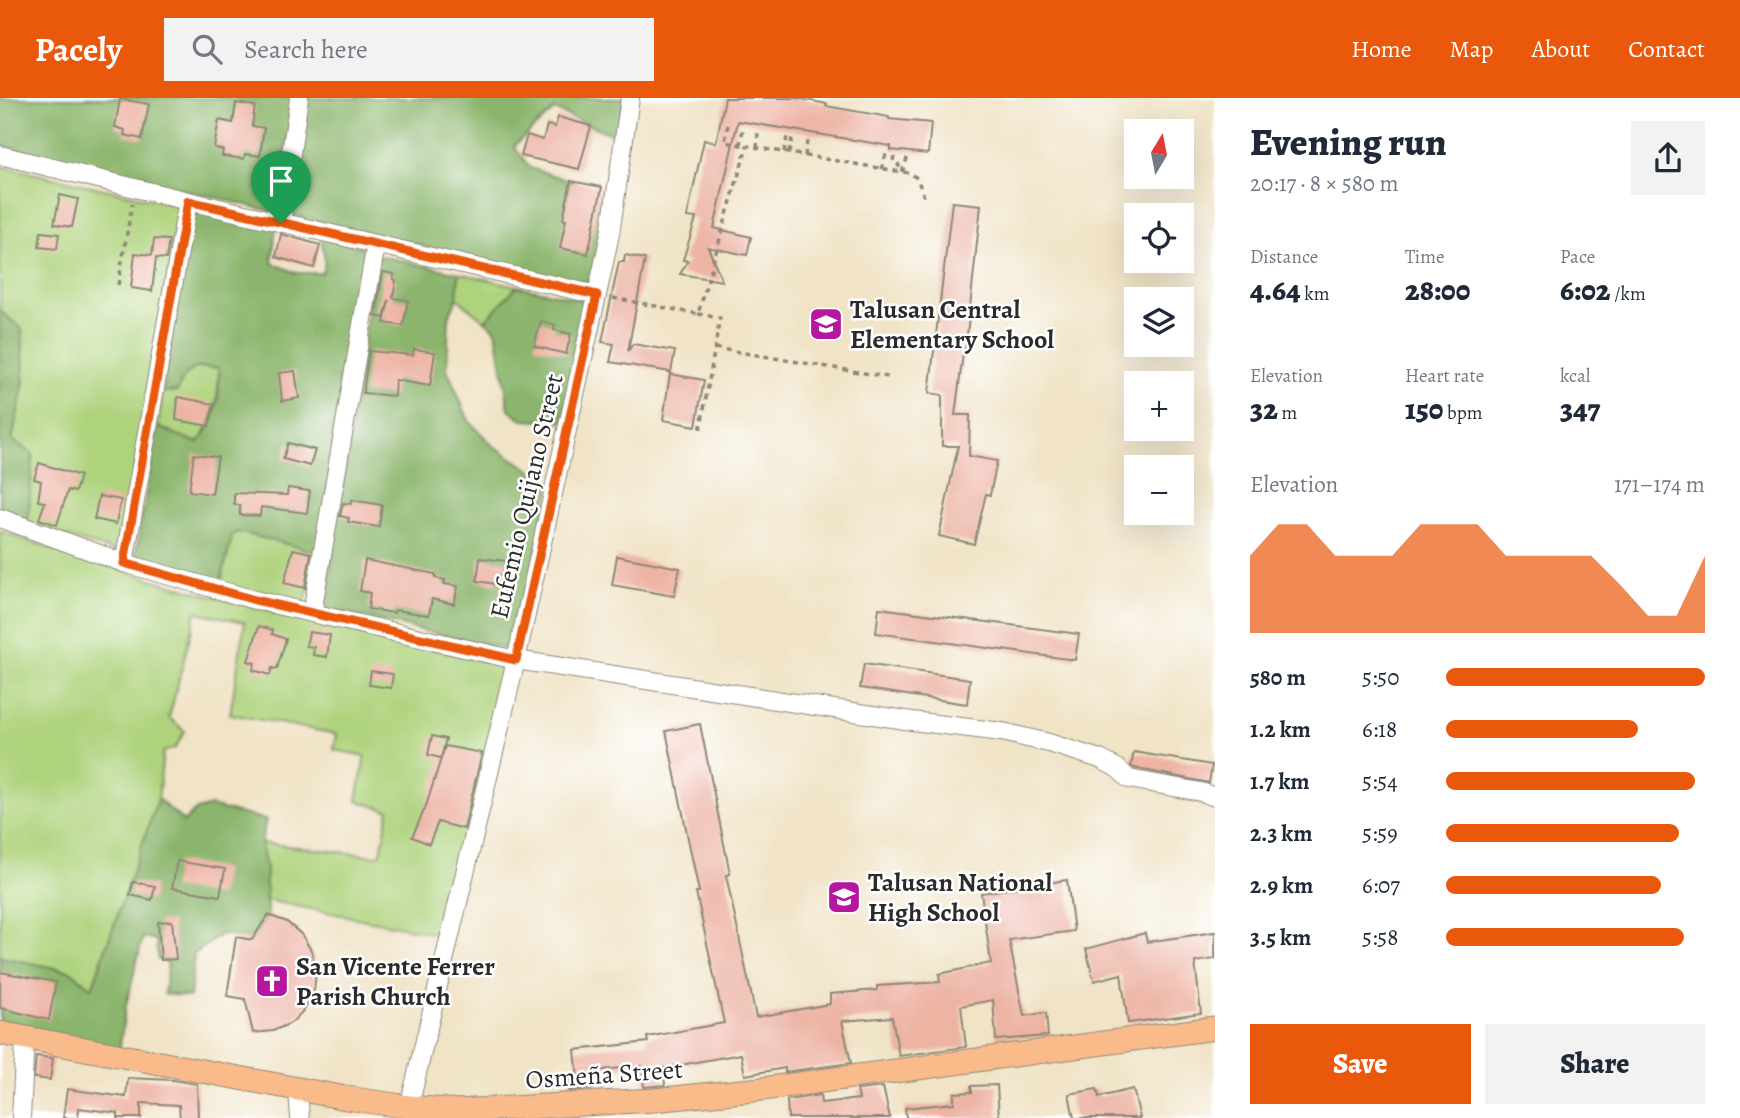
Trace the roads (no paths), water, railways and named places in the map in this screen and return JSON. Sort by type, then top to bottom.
[{"type":"main road","name":"Osmeña Street","points":[[0,1033],[395,1110],[458,1111],[654,1100],[762,1089],[1215,1028]]},
{"type":"street","points":[[281,223],[299,98]]},
{"type":"street","name":"Eufemio Quijano Street","points":[[395,1110],[516,660],[610,234],[630,98]]},
{"type":"street","points":[[0,155],[597,295]]},
{"type":"street","points":[[124,563],[188,201]]},
{"type":"street","points":[[313,613],[376,244]]},
{"type":"street","points":[[0,518],[124,563],[255,600],[516,660],[912,721],[1002,732],[1100,759],[1117,768],[1129,779],[1215,797]]},
{"type":"street","points":[[21,1118],[25,1038]]},
{"type":"street","points":[[298,1090],[300,1118]]},
{"type":"place","name":"Talusan Central Elementary School","points":[[826,324]]},
{"type":"place","name":"Talusan National High School","points":[[844,897]]},
{"type":"place","name":"San Vicente Ferrer Parish Church","points":[[272,981]]}]
